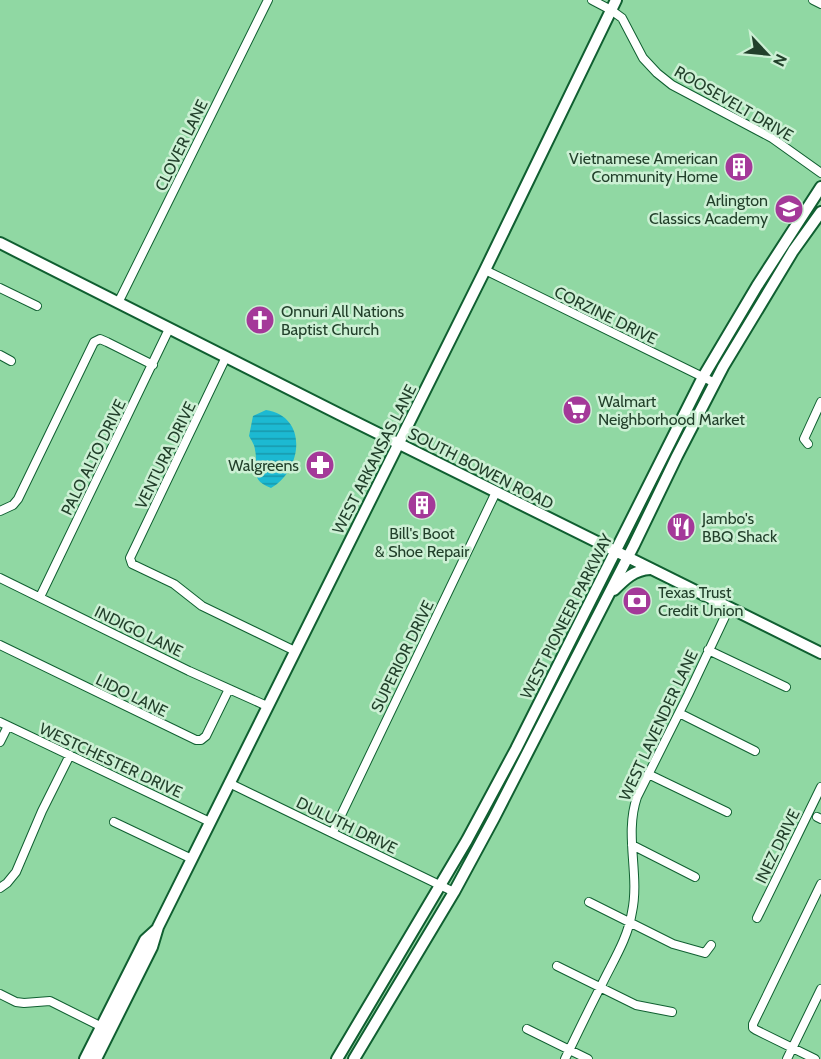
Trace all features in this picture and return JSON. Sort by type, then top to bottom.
[{"type":"main road","name":"WEST ARKANSAS LANE","points":[[96,1059],[106,1029],[145,940],[156,930],[485,270],[613,5]]},
{"type":"main road","name":"WEST PIONEER PARKWAY","points":[[337,1059],[467,840],[546,689],[703,377],[757,286],[821,187]]},
{"type":"main road","name":"WEST PIONEER PARKWAY","points":[[354,1059],[454,892],[494,818],[715,383],[763,300],[821,212]]},
{"type":"main road","name":"SOUTH BOWEN ROAD","points":[[0,243],[821,653]]},
{"type":"main road","points":[[598,543],[620,534],[629,523]]},
{"type":"main road","points":[[606,599],[630,575],[650,568]]},
{"type":"main road","points":[[546,689],[556,697]]},
{"type":"main road","points":[[356,1028],[368,1036]]},
{"type":"main road","name":"WEST ARKANSAS LANE","points":[[85,1059],[106,1029]]},
{"type":"street","name":"CLOVER LANE","points":[[118,303],[268,0]]},
{"type":"street","name":"ROOSEVELT DRIVE","points":[[592,0],[613,5],[643,58],[672,85],[772,138],[821,173]]},
{"type":"street","points":[[813,0],[821,4]]},
{"type":"street","name":"CORZINE DRIVE","points":[[485,270],[715,383]]},
{"type":"street","points":[[0,288],[37,306]]},
{"type":"street","name":"PALO ALTO DRIVE","points":[[40,597],[169,329]]},
{"type":"street","points":[[0,511],[13,505],[18,499],[94,342],[100,339],[153,365]]},
{"type":"street","points":[[0,355],[11,361]]},
{"type":"street","name":"VENTURA DRIVE","points":[[226,357],[130,558],[132,564],[174,584],[202,606],[295,651]]},
{"type":"street","points":[[808,444],[804,439],[821,402]]},
{"type":"street","name":"SUPERIOR DRIVE","points":[[333,832],[496,492]]},
{"type":"street","name":"INDIGO LANE","points":[[0,578],[267,706]]},
{"type":"street","name":"WEST LAVENDER LANE","points":[[565,1059],[630,922],[634,899],[631,829],[634,806],[729,608]]},
{"type":"street","name":"LIDO LANE","points":[[0,645],[196,740],[201,740],[206,736],[229,689]]},
{"type":"street","points":[[708,650],[786,687]]},
{"type":"street","points":[[679,713],[755,751]]},
{"type":"street","points":[[0,742],[4,724]]},
{"type":"street","name":"WESTCHESTER DRIVE","points":[[4,724],[210,822]]},
{"type":"street","points":[[0,888],[16,872],[42,811],[70,755]]},
{"type":"street","points":[[648,774],[727,812]]},
{"type":"street","name":"DULUTH DRIVE","points":[[229,783],[454,892]]},
{"type":"street","name":"INEZ DRIVE","points":[[757,918],[821,787]]},
{"type":"street","points":[[114,822],[192,858]]},
{"type":"street","points":[[632,845],[695,876]]},
{"type":"street","points":[[815,1059],[756,1030],[753,1024],[821,884]]},
{"type":"street","points":[[589,902],[673,944],[705,953],[711,945]]},
{"type":"street","points":[[557,966],[636,1005],[672,1011]]},
{"type":"street","points":[[787,1059],[821,989]]},
{"type":"street","points":[[0,994],[24,1003],[50,1001],[106,1029]]},
{"type":"street","points":[[527,1029],[588,1059]]},
{"type":"water","points":[[266,410],[280,415],[290,423],[295,434],[296,446],[289,470],[271,488],[264,485],[257,477],[255,448],[249,436],[253,416]]},
{"type":"place","name":"Vietnamese American Community Home","points":[[739,167]]},
{"type":"place","name":"Arlington Classics Academy","points":[[789,209]]},
{"type":"place","name":"Onnuri All Nations Baptist Church","points":[[260,320]]},
{"type":"place","name":"Walmart Neighborhood Market","points":[[577,410]]},
{"type":"place","name":"Walgreens","points":[[320,465]]},
{"type":"place","name":"Bill's Boot & Shoe Repair","points":[[422,505]]},
{"type":"place","name":"Jambo's BBQ Shack","points":[[681,527]]},
{"type":"place","name":"Texas Trust Credit Union","points":[[637,601]]}]
